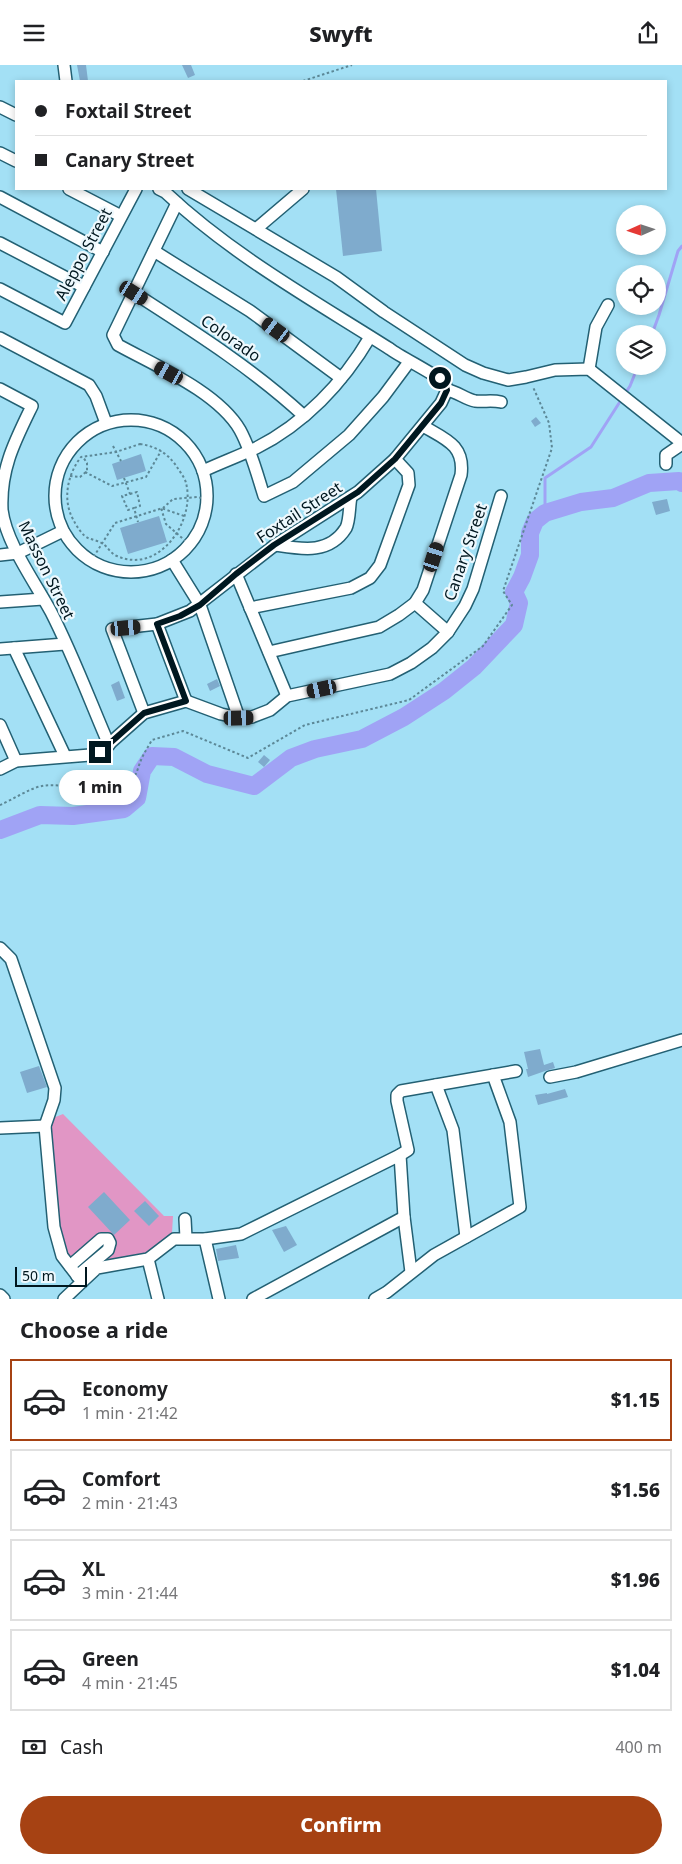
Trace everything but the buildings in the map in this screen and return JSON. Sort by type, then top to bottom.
[{"type":"street","points":[[64,65],[66,80]]},
{"type":"street","points":[[0,107],[15,114]]},
{"type":"street","points":[[0,153],[15,160]]},
{"type":"street","points":[[71,190],[121,216]]},
{"type":"street","name":"Aleppo Street","points":[[0,289],[65,323],[135,190]]},
{"type":"street","points":[[161,190],[211,232],[250,259],[409,362],[440,378],[445,383],[447,390],[478,401],[494,400],[500,402]]},
{"type":"street","points":[[190,190],[336,277],[384,312],[465,365],[502,379],[526,377],[555,370],[592,370],[682,444],[666,455],[666,465]]},
{"type":"street","points":[[256,229],[302,190]]},
{"type":"street","points":[[0,197],[103,252]]},
{"type":"street","points":[[177,203],[113,335],[118,345],[203,392],[224,410],[240,430],[264,496],[293,482],[350,435],[384,397],[409,362]]},
{"type":"street","points":[[0,243],[84,287]]},
{"type":"street","points":[[154,251],[250,311],[341,378]]},
{"type":"street","name":"Colorado","points":[[134,293],[222,349],[304,416]]},
{"type":"street","points":[[592,370],[596,327],[608,305]]},
{"type":"street","points":[[203,471],[249,451],[283,432],[319,405],[359,357],[370,337]]},
{"type":"street","points":[[0,338],[89,385],[96,396],[106,423]]},
{"type":"street","name":"Masson Street","points":[[0,389],[32,405],[6,460],[2,484],[1,510],[8,535],[65,644],[109,745]]},
{"type":"street","name":"Foxtail Street","points":[[144,713],[112,629],[157,624],[200,605],[274,545],[351,497],[395,459],[441,403],[447,390]]},
{"type":"street","points":[[133,419],[151,422],[168,429],[183,440],[195,454],[203,471],[207,499],[198,531],[189,544],[172,560],[153,569],[132,572],[111,569],[92,561],[80,553],[63,531],[56,512],[55,492],[58,473],[66,455],[91,430],[106,423],[133,419]]},
{"type":"street","points":[[268,652],[379,627],[400,615],[415,603],[423,590],[461,475],[462,465],[460,455],[455,446],[423,426]]},
{"type":"street","points":[[250,608],[351,588],[370,578],[380,565],[409,485],[408,473],[395,459]]},
{"type":"street","name":"Canary Street","points":[[186,701],[221,714],[239,718],[252,717],[261,715],[279,704],[287,696],[390,674],[422,656],[457,621],[473,589],[501,496]]},
{"type":"street","points":[[274,545],[309,550],[333,542],[347,527],[351,497]]},
{"type":"street","points":[[0,555],[18,553],[63,531]]},
{"type":"street","points":[[172,560],[200,605],[239,718]]},
{"type":"street","points":[[236,574],[287,696]]},
{"type":"street","points":[[0,602],[43,599]]},
{"type":"street","points":[[415,603],[448,632]]},
{"type":"street","points":[[0,769],[16,761],[90,755],[100,752],[144,713],[186,701],[157,624]]},
{"type":"street","points":[[0,649],[65,644]]},
{"type":"street","points":[[14,648],[65,756]]},
{"type":"street","points":[[0,725],[16,761]]},
{"type":"street","points":[[0,948],[11,959],[55,1088],[54,1100],[45,1126],[54,1227],[62,1256],[77,1275]]},
{"type":"street","points":[[550,1077],[576,1072],[682,1040]]},
{"type":"street","points":[[64,1299],[77,1275],[97,1268],[148,1259],[174,1239],[205,1239],[241,1234],[400,1155],[408,1150],[397,1101],[397,1095],[401,1091],[516,1071]]},
{"type":"street","points":[[375,1299],[387,1292],[434,1255],[520,1207],[510,1122],[493,1075]]},
{"type":"street","points":[[436,1085],[453,1129],[466,1237]]},
{"type":"street","points":[[0,1128],[45,1126]]},
{"type":"street","points":[[400,1155],[404,1217],[412,1272]]},
{"type":"street","points":[[253,1299],[404,1217]]},
{"type":"street","points":[[185,1219],[186,1238]]},
{"type":"street","points":[[205,1239],[219,1299]]},
{"type":"street","points":[[148,1259],[158,1299]]},
{"type":"street","points":[[0,1295],[4,1299]]},
{"type":"path","points":[[306,80],[352,65]]},
{"type":"path","points":[[0,805],[40,786],[56,785],[85,790],[116,790],[130,782],[135,776],[141,759],[152,740],[183,731],[248,758],[305,725],[409,700],[483,646],[512,605],[504,591],[552,448],[548,423],[535,389],[526,377]]},
{"type":"path","points":[[140,444],[152,445],[171,458],[186,482],[188,498],[184,516],[176,533],[165,549],[150,557],[132,560],[116,556],[102,543],[86,537],[73,520],[67,502],[70,476],[75,464],[81,457],[116,452],[140,444]]},
{"type":"path","points":[[114,445],[121,461]]},
{"type":"path","points":[[85,473],[112,487],[146,477],[161,451]]},
{"type":"path","points":[[70,476],[80,477],[87,471],[87,463],[83,457]]},
{"type":"path","points":[[124,478],[130,494]]},
{"type":"path","points":[[137,492],[140,506],[134,508],[128,511],[122,496],[137,492]]},
{"type":"path","points":[[92,561],[115,523],[161,509],[174,499],[207,499]]},
{"type":"path","points":[[134,508],[138,516],[138,522]]},
{"type":"path","points":[[161,509],[184,516]]},
{"type":"path","points":[[161,509],[166,524],[189,544]]},
{"type":"shaded area","points":[[63,1114],[164,1216],[173,1216],[172,1233],[138,1259],[83,1276],[63,1260],[49,1132],[53,1118]]},
{"type":"waterway","points":[[655,325],[678,251],[682,246]]},
{"type":"waterway","points":[[545,513],[545,478],[591,447],[630,386],[634,375]]},
{"type":"waterway","points":[[0,830],[40,815],[73,816],[124,809],[137,798],[142,771],[152,756],[174,757],[207,774],[254,786],[291,758],[315,749],[362,739],[404,717],[444,691],[474,667],[514,625],[519,603],[514,592],[530,555],[530,533],[535,521],[545,513],[581,502],[613,498],[649,483],[679,481],[682,483]]},
{"type":"route","points":[[100,752],[144,713],[186,701],[157,624],[180,616],[200,605],[274,545],[358,492],[395,459],[441,403],[447,390],[445,383],[440,378]]}]
